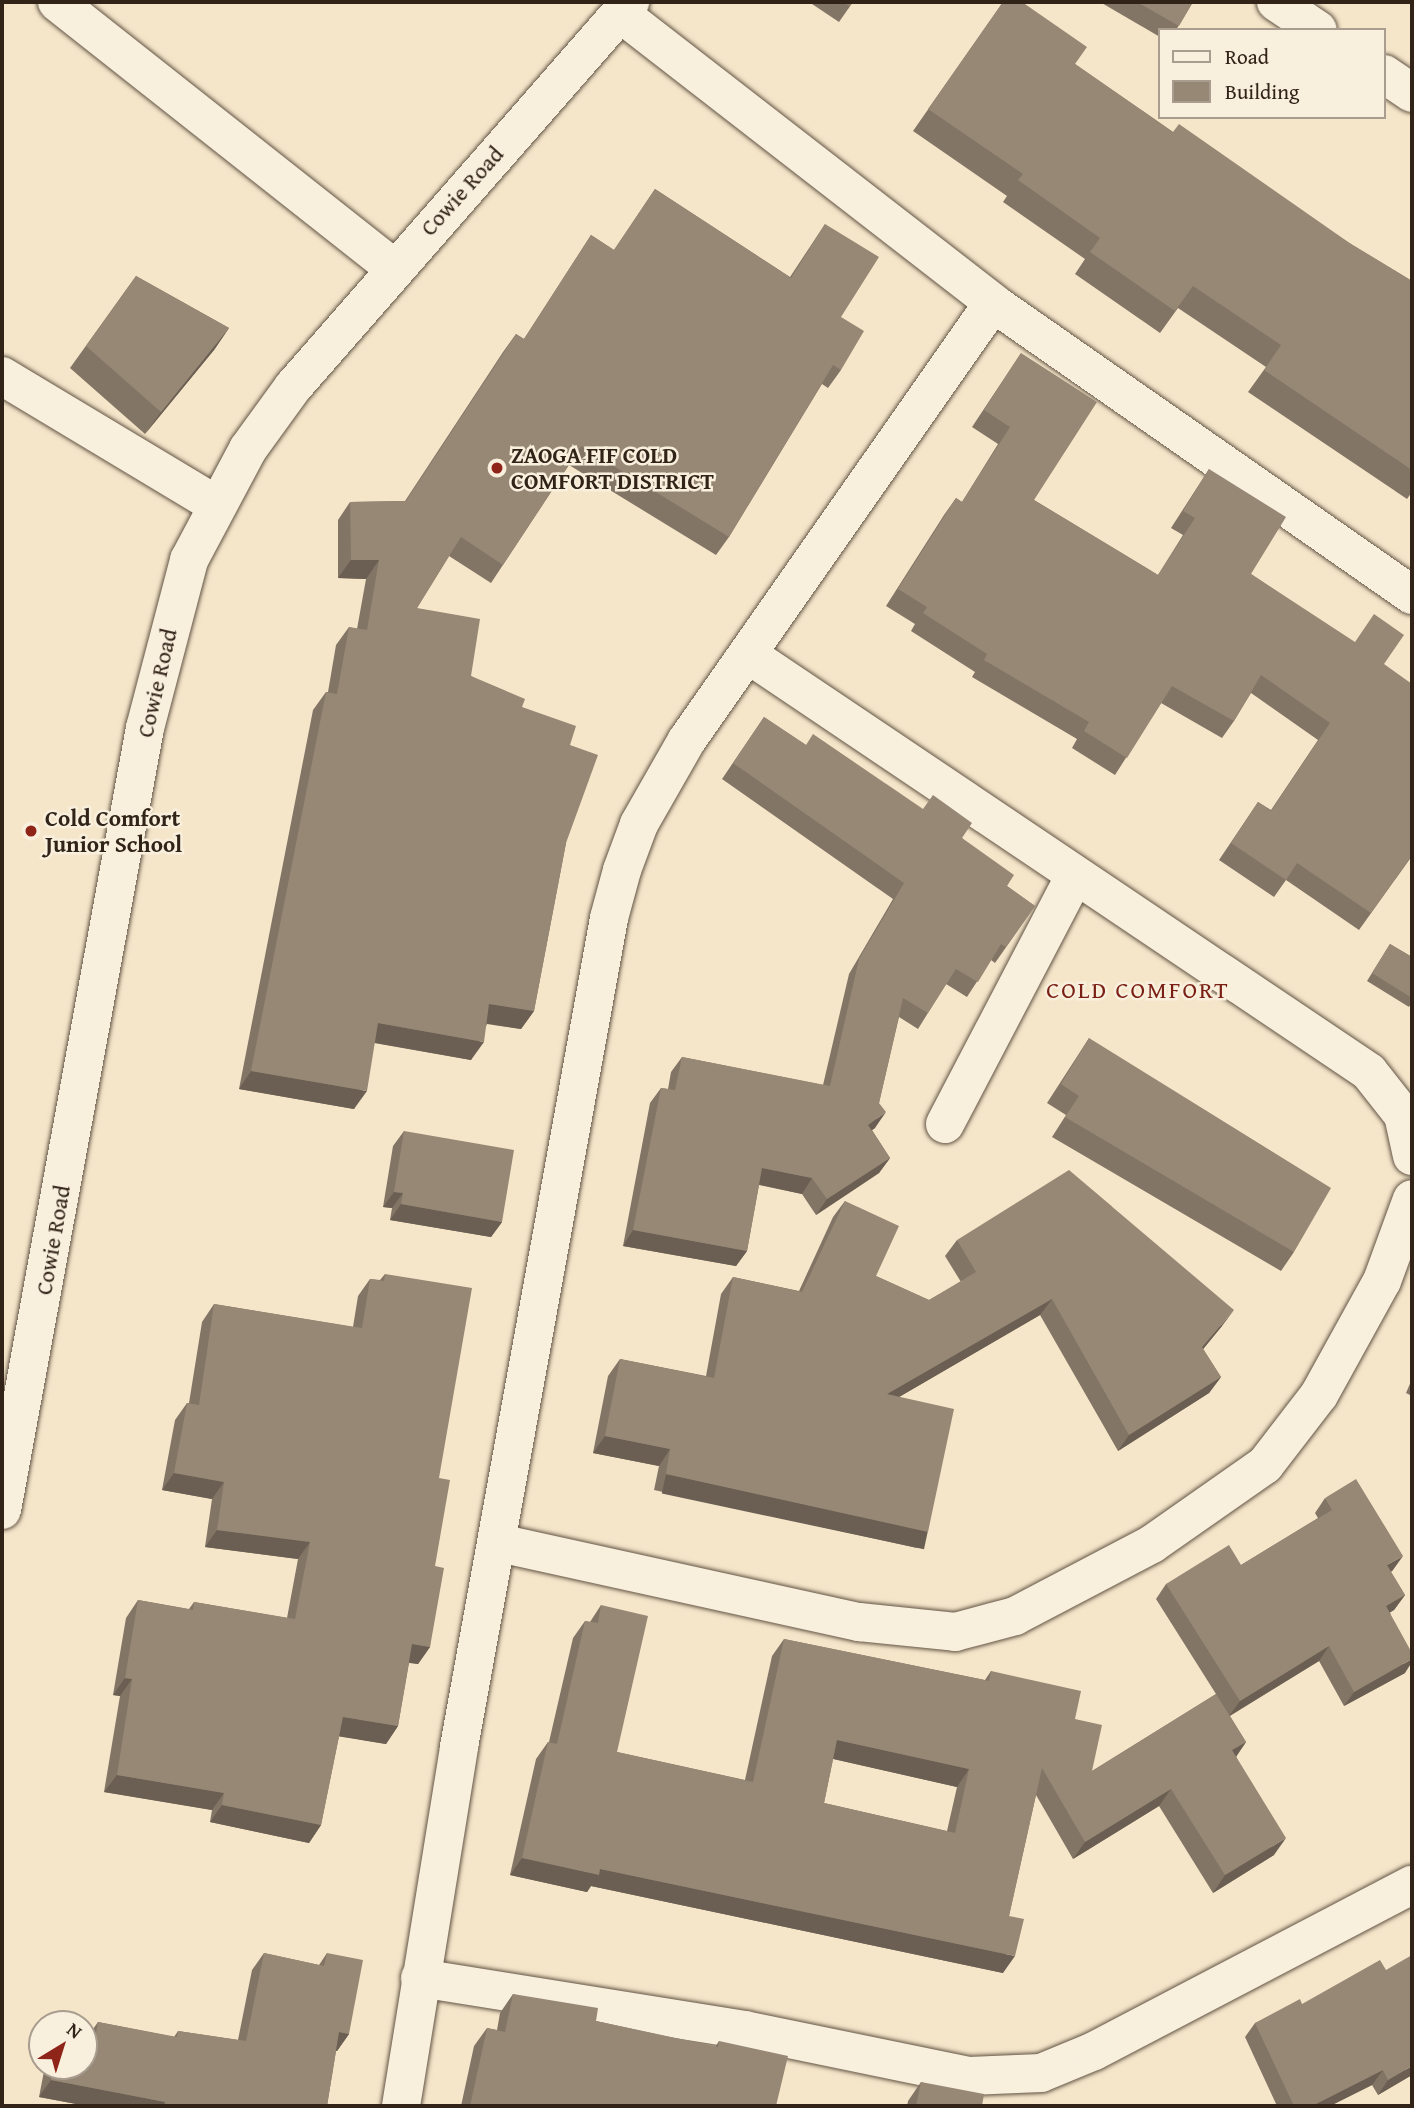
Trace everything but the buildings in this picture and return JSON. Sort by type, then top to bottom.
[{"type":"street","points":[[57,2],[393,267]]},
{"type":"street","points":[[1276,2],[1315,28]]},
{"type":"street","points":[[626,8],[993,303],[1412,594]]},
{"type":"street","name":"Cowie Road","points":[[2,1510],[145,728],[189,560],[215,504],[293,387],[393,267],[626,8]]},
{"type":"street","points":[[1386,75],[1412,93]]},
{"type":"street","points":[[401,2106],[420,1978],[609,918],[622,870],[661,780],[993,303]]},
{"type":"street","points":[[2,376],[215,504]]},
{"type":"street","points":[[749,655],[1074,877],[1369,1072],[1403,1115],[1412,1156]]},
{"type":"street","points":[[945,1124],[1074,877]]},
{"type":"street","points":[[499,1543],[859,1622],[955,1632],[1015,1616],[1152,1544],[1265,1465],[1319,1395],[1382,1281],[1412,1199]]},
{"type":"street","points":[[420,1978],[745,2031],[970,2076],[1041,2073],[1094,2051],[1412,1885]]},
{"type":"place","name":"ZAOGA FIF COLD COMFORT DISTRICT","points":[[497,468]]},
{"type":"place","name":"Cold Comfort Junior School","points":[[31,831]]},
{"type":"district","name":"COLD COMFORT","points":[[1138,990]]}]
